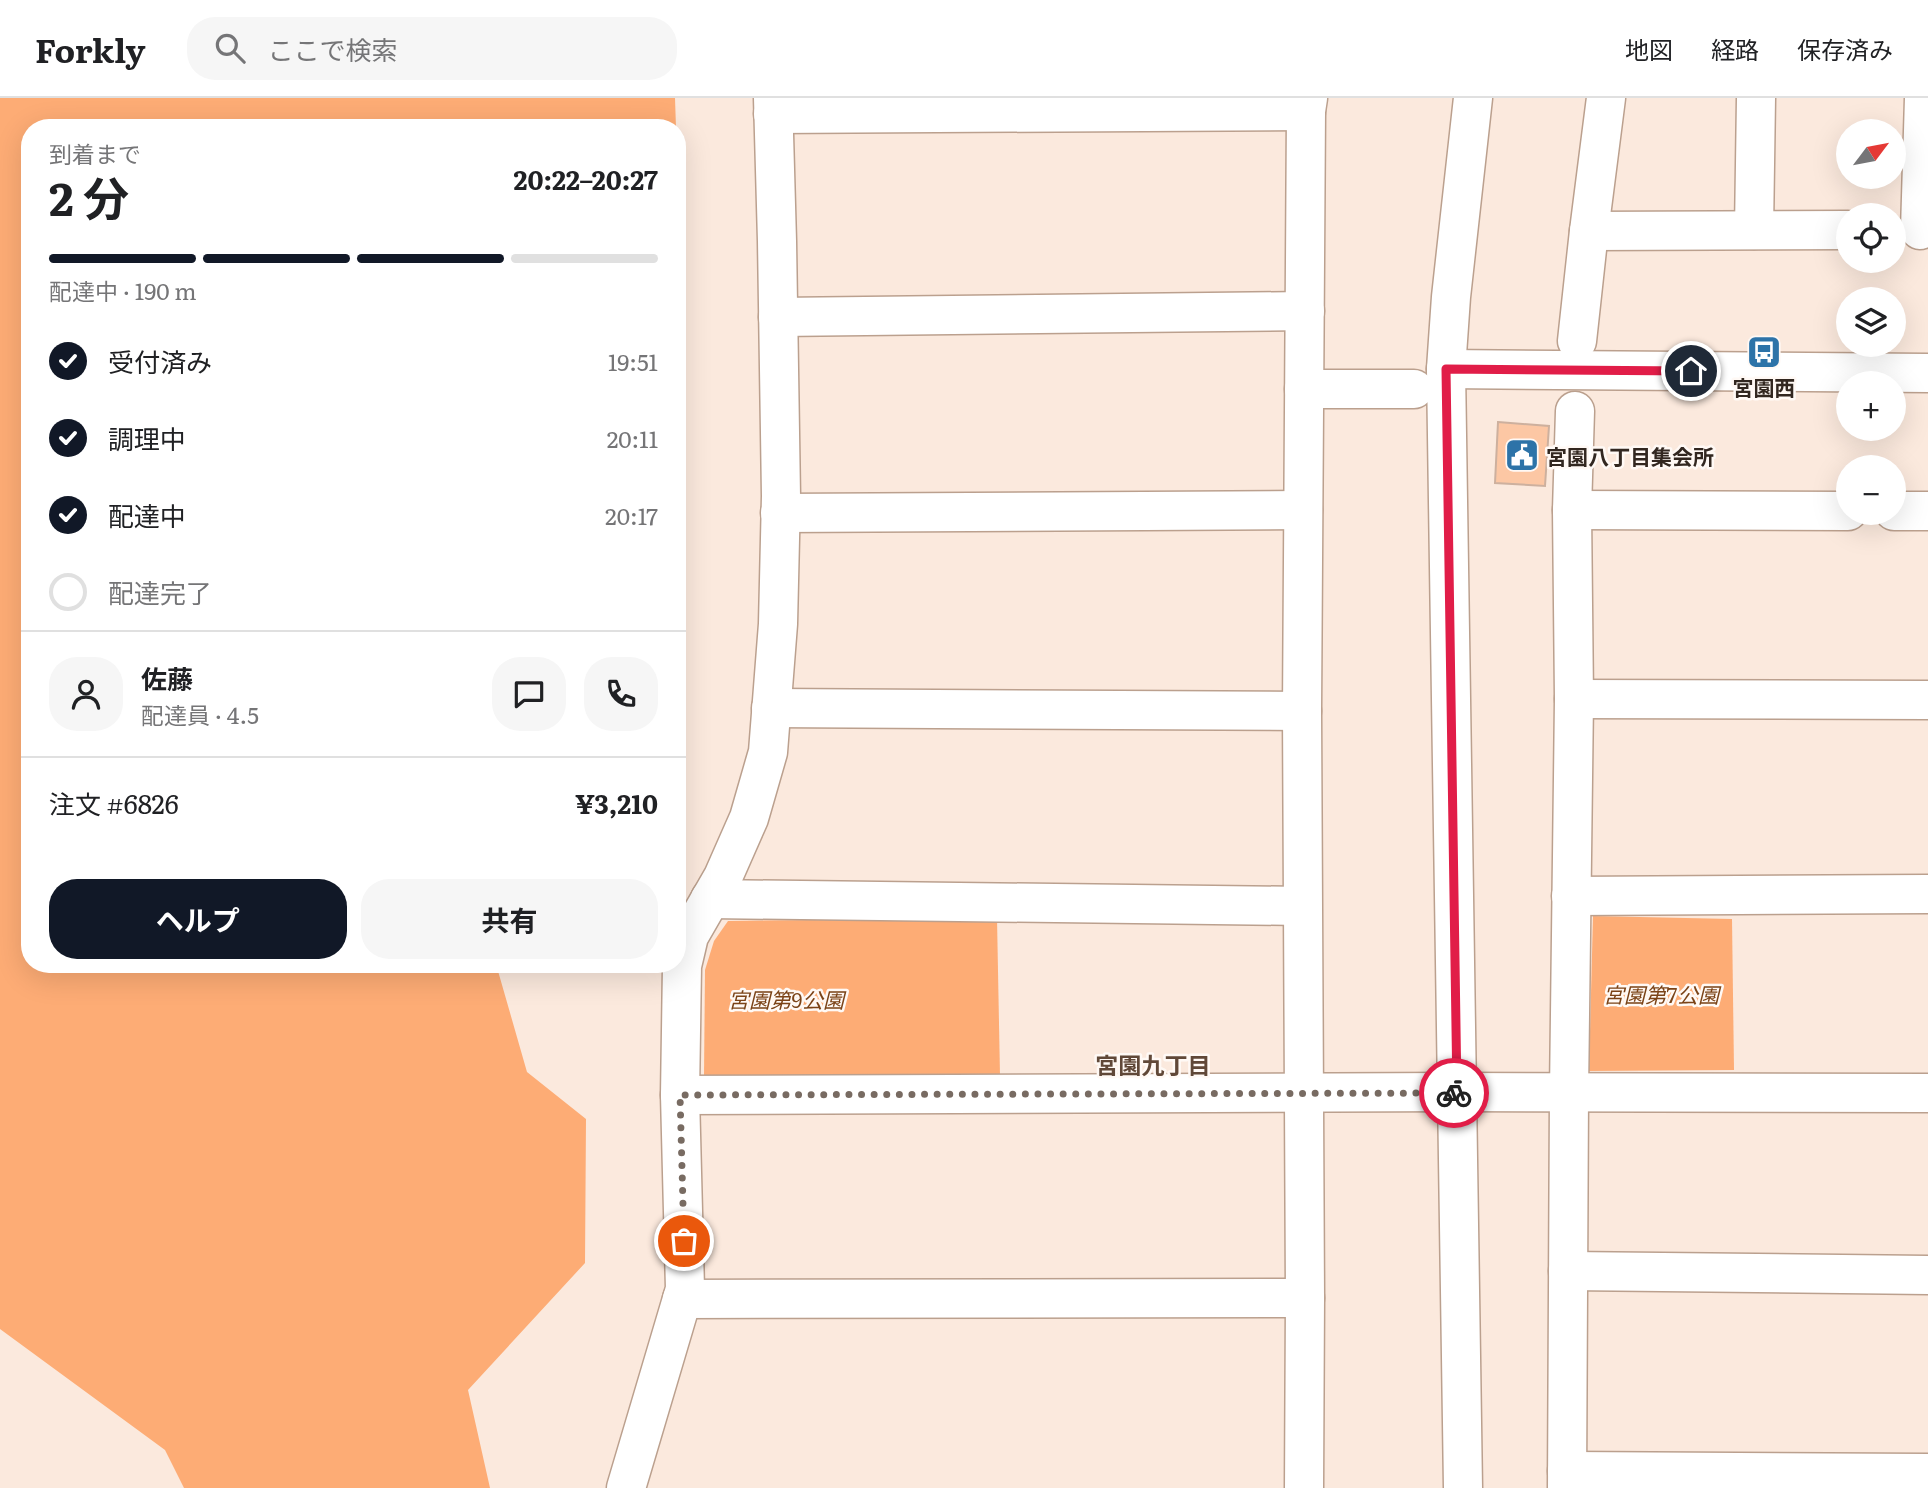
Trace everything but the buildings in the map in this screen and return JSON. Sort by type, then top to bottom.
[{"type":"street","points":[[1464,1488],[1457,1093],[1430,379],[1451,297],[1473,98]]},
{"type":"street","points":[[1577,341],[1606,98]]},
{"type":"street","points":[[1754,230],[1756,98]]},
{"type":"street","points":[[1914,230],[1924,98]]},
{"type":"street","points":[[686,949],[689,936],[723,877],[749,818],[768,752],[778,624],[780,513],[773,106],[1307,105],[1302,711],[1304,1488]]},
{"type":"street","points":[[1589,231],[1836,230]]},
{"type":"street","points":[[778,317],[1305,311]]},
{"type":"street","points":[[1304,388],[1430,379],[1928,373]]},
{"type":"street","points":[[1575,411],[1572,510],[1574,699],[1567,1480],[1928,1473]]},
{"type":"street","points":[[780,513],[1303,510]]},
{"type":"street","points":[[1572,510],[1836,511]]},
{"type":"street","points":[[1906,511],[1928,511]]},
{"type":"street","points":[[1574,699],[1928,700]]},
{"type":"street","points":[[771,708],[1302,711]]},
{"type":"street","points":[[1571,896],[1928,894]]},
{"type":"street","points":[[710,899],[1302,906]]},
{"type":"street","points":[[626,1488],[685,1289],[680,1095],[682,973]]},
{"type":"street","points":[[680,1095],[1928,1093]]},
{"type":"street","points":[[1568,1271],[1928,1275]]},
{"type":"street","points":[[682,1299],[1305,1298]]},
{"type":"green space","points":[[0,98],[675,98],[676,119],[21,119],[21,973],[499,973],[527,1072],[586,1119],[585,1263],[468,1390],[490,1488],[184,1488],[165,1450],[0,1329]]},
{"type":"green space","name":"宮園第7公園","points":[[1593,916],[1732,919],[1734,1070],[1589,1071]]},
{"type":"green space","name":"宮園第9公園","points":[[997,918],[1000,1076],[704,1076],[705,970],[714,941],[728,921]]},
{"type":"way so far","points":[[684,1241],[680,1095],[1454,1093]]},
{"type":"place","name":"宮園西","points":[[1764,352]]},
{"type":"place","name":"宮園八丁目集会所","points":[[1522,455]]},
{"type":"district","name":"宮園九丁目","points":[[1153,1064]]},
{"type":"route","points":[[1454,1093],[1457,1093],[1446,369],[1691,371]]}]
